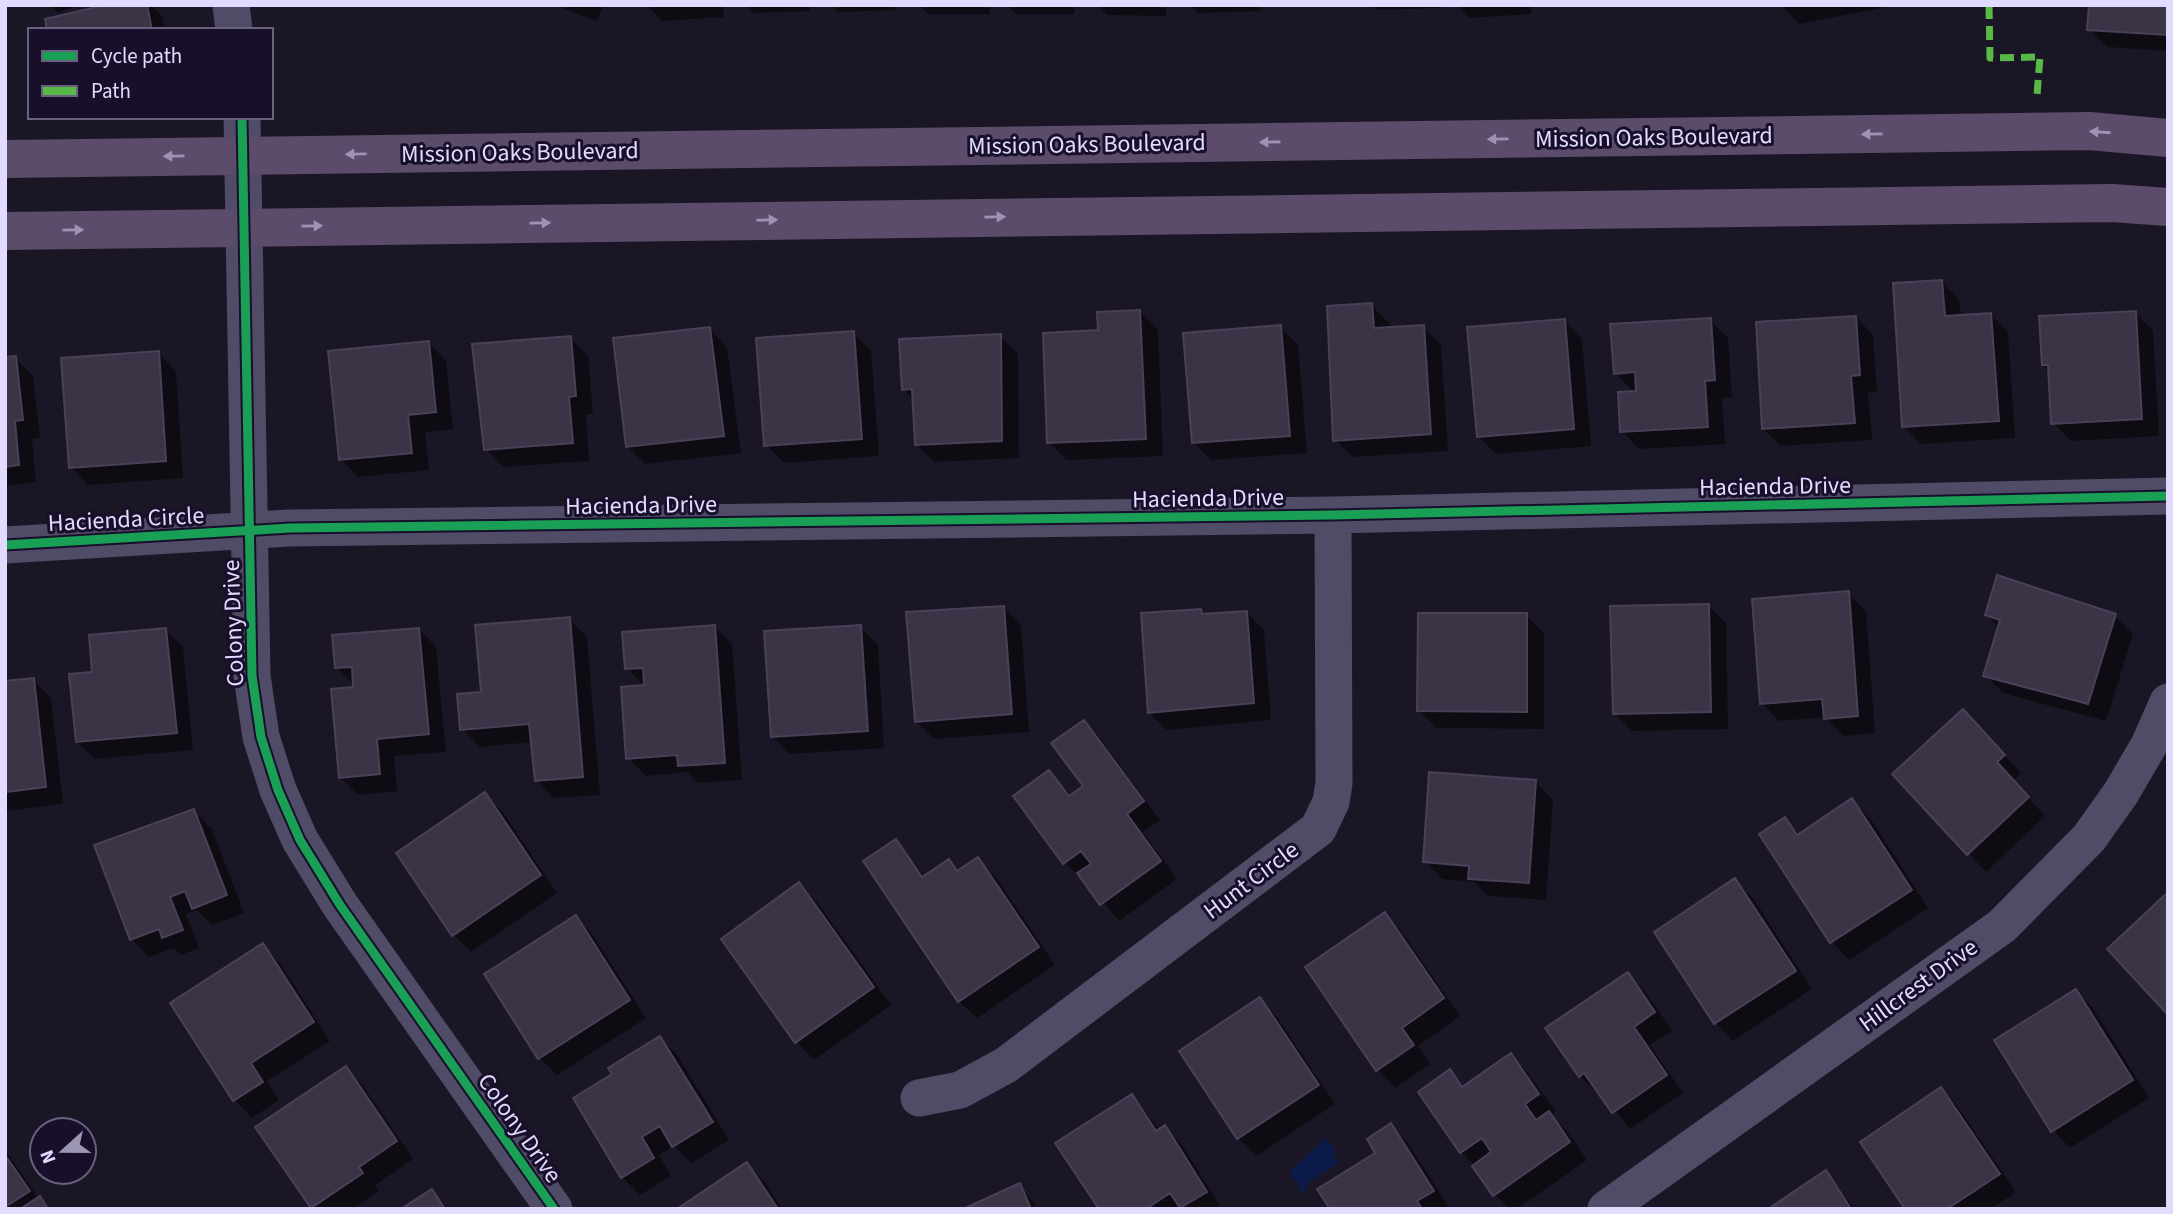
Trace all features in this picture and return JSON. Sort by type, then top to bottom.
[{"type":"main road","name":"Mission Oaks Boulevard","points":[[5,159],[2089,131],[2168,138]]},
{"type":"main road","points":[[5,231],[2112,203],[2168,208]]},
{"type":"street","points":[[231,5],[234,28]]},
{"type":"street","name":"Colony Drive","points":[[242,119],[252,676],[261,737],[278,790],[300,840],[340,905],[554,1209]]},
{"type":"street","name":"Hacienda Drive","points":[[249,531],[1333,515],[2168,496]]},
{"type":"street","name":"Hunt Circle","points":[[919,1098],[960,1090],[1006,1065],[1318,829],[1331,802],[1334,783],[1333,515]]},
{"type":"street","name":"Hacienda Circle","points":[[5,545],[249,531]]},
{"type":"street","name":"Hillcrest Drive","points":[[1606,1209],[2002,926],[2089,838],[2135,769],[2168,702]]},
{"type":"water","points":[[1326,1138],[1336,1152],[1333,1158],[1339,1162],[1309,1182],[1304,1193],[1298,1190],[1300,1185],[1293,1179],[1290,1171]]},
{"type":"building","points":[[105,5],[147,5],[152,28],[47,28],[45,19]]},
{"type":"building","points":[[2089,5],[2168,5],[2168,35],[2087,30]]},
{"type":"building","points":[[1942,280],[1945,316],[1991,313],[1999,421],[1902,427],[1893,283]]},
{"type":"building","points":[[1372,303],[1374,328],[1424,325],[1431,434],[1333,441],[1327,306]]},
{"type":"building","points":[[1140,310],[1146,439],[1047,443],[1043,333],[1098,330],[1097,312]]},
{"type":"building","points":[[2136,311],[2142,419],[2051,424],[2048,365],[2042,365],[2039,316]]},
{"type":"building","points":[[1856,316],[1860,375],[1851,376],[1855,423],[1762,429],[1756,322]]},
{"type":"building","points":[[1711,318],[1715,380],[1705,381],[1708,427],[1620,432],[1618,392],[1636,391],[1635,372],[1614,374],[1610,324]]},
{"type":"building","points":[[1565,319],[1574,429],[1477,437],[1467,327]]},
{"type":"building","points":[[1281,325],[1290,436],[1192,443],[1183,333]]},
{"type":"building","points":[[710,327],[724,436],[626,447],[613,338]]},
{"type":"building","points":[[854,331],[862,439],[764,446],[756,338]]},
{"type":"building","points":[[1001,334],[1002,441],[915,445],[912,389],[902,390],[899,339]]},
{"type":"building","points":[[571,336],[576,396],[569,397],[573,443],[484,450],[472,344]]},
{"type":"building","points":[[429,341],[436,412],[408,415],[412,453],[339,460],[328,351]]},
{"type":"building","points":[[159,351],[166,461],[69,468],[61,358]]},
{"type":"building","points":[[16,356],[23,420],[15,421],[19,465],[5,467],[5,357]]},
{"type":"building","points":[[1997,575],[2116,614],[2088,704],[1983,676],[2000,620],[1985,615]]},
{"type":"building","points":[[1849,591],[1858,716],[1824,719],[1822,699],[1760,704],[1752,599]]},
{"type":"building","points":[[1709,604],[1711,712],[1613,714],[1610,606]]},
{"type":"building","points":[[1004,606],[1012,714],[915,722],[906,612]]},
{"type":"building","points":[[1201,609],[1202,614],[1247,611],[1254,703],[1148,713],[1141,613]]},
{"type":"building","points":[[1418,613],[1527,613],[1527,712],[1417,711]]},
{"type":"building","points":[[570,617],[583,777],[535,781],[529,724],[460,730],[457,694],[481,692],[475,625]]},
{"type":"building","points":[[715,625],[725,763],[678,766],[677,755],[626,759],[621,687],[644,685],[643,668],[625,669],[622,632]]},
{"type":"building","points":[[861,625],[868,731],[771,737],[764,631]]},
{"type":"building","points":[[166,628],[177,733],[76,742],[69,674],[92,672],[89,635]]},
{"type":"building","points":[[419,628],[429,734],[377,739],[380,774],[339,778],[331,689],[353,687],[352,667],[335,668],[332,635]]},
{"type":"building","points":[[34,678],[46,787],[5,792],[5,681]]},
{"type":"building","points":[[1963,709],[2005,755],[1997,762],[2029,797],[1967,855],[1892,774]]},
{"type":"building","points":[[1084,720],[1144,801],[1127,814],[1161,861],[1100,905],[1077,873],[1091,864],[1081,851],[1063,864],[1013,796],[1049,770],[1069,796],[1083,786],[1051,743]]},
{"type":"building","points":[[1429,772],[1536,780],[1529,883],[1468,879],[1469,866],[1423,862]]},
{"type":"building","points":[[485,792],[541,875],[452,936],[396,853]]},
{"type":"building","points":[[1852,798],[1912,890],[1830,943],[1759,834],[1785,817],[1797,835]]},
{"type":"building","points":[[194,809],[227,895],[192,909],[185,891],[170,897],[183,930],[162,938],[159,929],[130,940],[94,845]]},
{"type":"building","points":[[896,839],[922,877],[949,859],[957,871],[978,857],[1039,947],[958,1002],[863,861]]},
{"type":"building","points":[[1735,878],[1796,971],[1714,1024],[1654,932]]},
{"type":"building","points":[[799,882],[874,987],[795,1043],[721,939]]},
{"type":"building","points":[[2168,892],[2168,1015],[2107,949]]},
{"type":"building","points":[[1385,912],[1444,998],[1402,1028],[1414,1045],[1376,1071],[1305,967]]},
{"type":"building","points":[[576,915],[630,1000],[538,1059],[484,974]]},
{"type":"building","points":[[263,943],[314,1022],[251,1063],[263,1082],[233,1101],[170,1003]]},
{"type":"building","points":[[1628,972],[1655,1012],[1634,1027],[1667,1075],[1612,1113],[1584,1073],[1579,1077],[1545,1028]]},
{"type":"building","points":[[2076,989],[2133,1080],[2051,1132],[1994,1040]]},
{"type":"building","points":[[1260,997],[1319,1085],[1237,1139],[1179,1051]]},
{"type":"building","points":[[660,1036],[713,1122],[672,1147],[660,1126],[642,1137],[654,1158],[621,1178],[573,1098],[612,1074],[608,1068]]},
{"type":"building","points":[[1511,1053],[1539,1094],[1525,1104],[1536,1120],[1549,1111],[1570,1142],[1493,1196],[1472,1166],[1491,1152],[1482,1138],[1460,1153],[1418,1092],[1450,1069],[1462,1087]]},
{"type":"building","points":[[346,1066],[397,1141],[359,1167],[363,1173],[311,1208],[255,1127]]},
{"type":"building","points":[[1941,1087],[2000,1174],[1947,1209],[1905,1209],[1860,1142]]},
{"type":"building","points":[[1132,1094],[1156,1131],[1165,1125],[1207,1192],[1180,1208],[1170,1193],[1146,1209],[1099,1209],[1055,1143]]},
{"type":"building","points":[[1391,1123],[1434,1191],[1417,1201],[1422,1209],[1330,1209],[1317,1189],[1375,1153],[1367,1139]]},
{"type":"building","points":[[5,1155],[30,1191],[5,1207]]},
{"type":"building","points":[[747,1162],[778,1209],[677,1209]]},
{"type":"building","points":[[1826,1170],[1851,1209],[1768,1209]]},
{"type":"building","points":[[1020,1183],[1031,1209],[963,1209]]},
{"type":"building","points":[[432,1189],[445,1209],[401,1209]]},
{"type":"building","points":[[40,1196],[48,1209],[20,1209]]},
{"type":"marked path","points":[[1989,5],[1990,58],[2040,57],[2037,95]]},
{"type":"cycle path","points":[[242,119],[252,676],[261,737],[278,790],[300,840],[340,905],[554,1209]]},
{"type":"cycle path","points":[[5,545],[290,528],[1333,515],[2168,496]]}]
